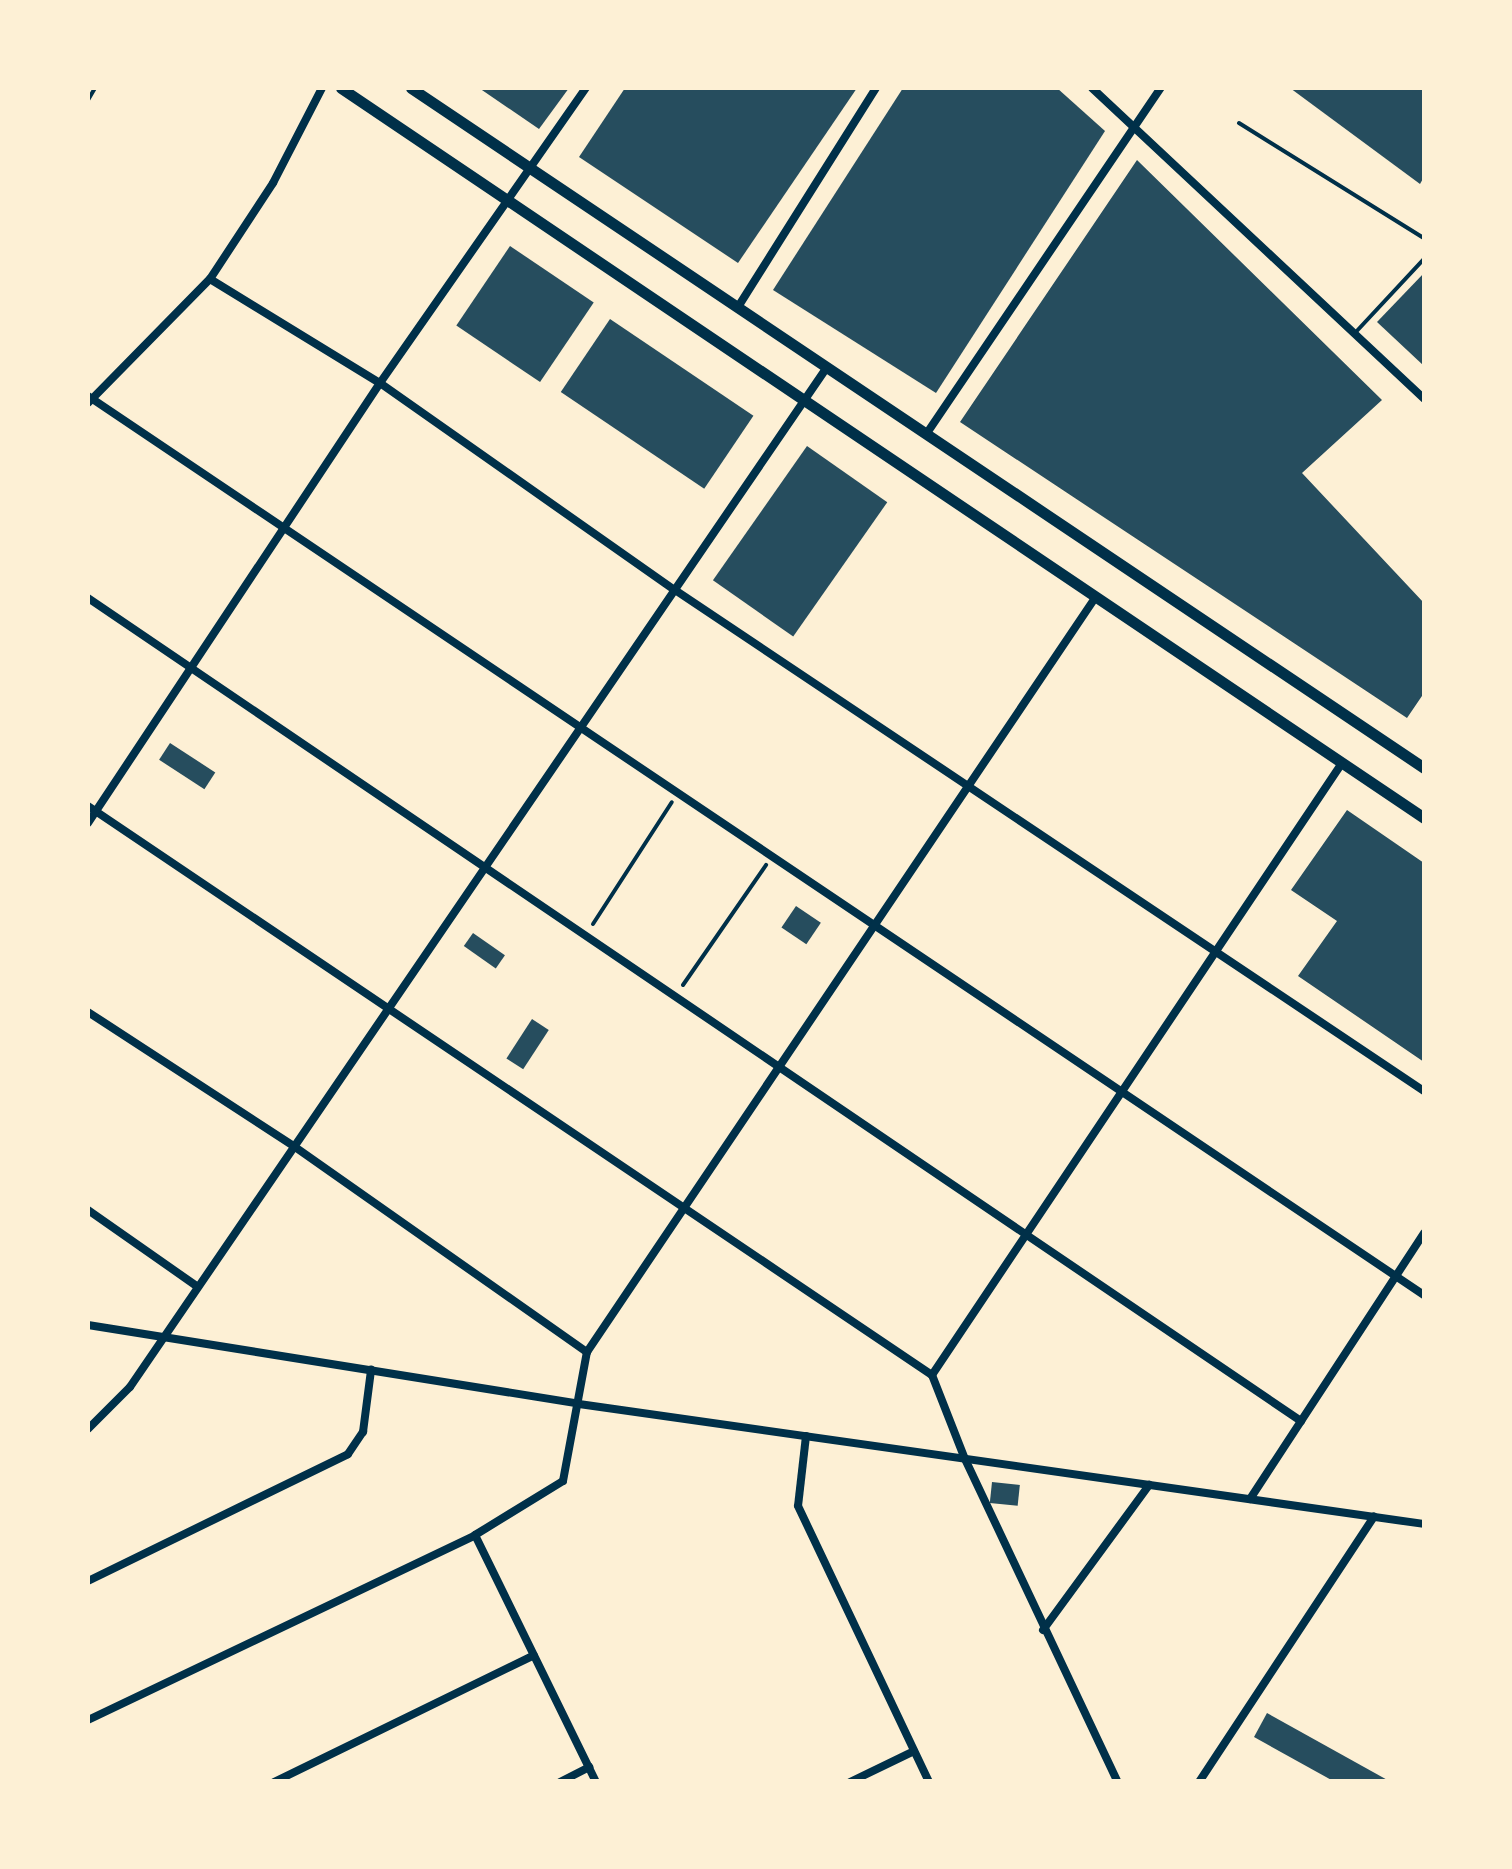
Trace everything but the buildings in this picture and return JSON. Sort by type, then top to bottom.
[{"type":"main road","points":[[340,88],[1424,818]]},
{"type":"main road","points":[[411,88],[1424,768]]},
{"type":"street","points":[[322,88],[273,183],[210,279],[89,399],[585,724],[1424,1295]]},
{"type":"street","points":[[88,823],[92,808],[586,88]]},
{"type":"street","points":[[738,307],[876,88]]},
{"type":"street","points":[[1092,88],[1424,400]]},
{"type":"street","points":[[927,433],[1161,88]]},
{"type":"street","points":[[210,279],[380,383],[675,590],[1424,1091]]},
{"type":"street","points":[[88,1429],[130,1387],[392,1012],[802,400],[828,367]]},
{"type":"street","points":[[88,598],[190,664],[486,872],[1301,1421]]},
{"type":"street","points":[[88,1720],[475,1534],[562,1481],[586,1352],[1095,598]]},
{"type":"street","points":[[932,1375],[1126,1093],[1342,762]]},
{"type":"street","points":[[92,808],[932,1375],[965,1459],[1043,1630],[1118,1782]]},
{"type":"street","points":[[88,1012],[295,1147],[586,1352]]},
{"type":"street","points":[[88,1210],[198,1288]]},
{"type":"street","points":[[1250,1499],[1424,1233]]},
{"type":"street","points":[[88,1325],[579,1404],[1424,1524]]},
{"type":"street","points":[[88,1581],[348,1454],[363,1432],[371,1370]]},
{"type":"street","points":[[806,1436],[798,1506],[929,1782]]},
{"type":"street","points":[[1043,1630],[1149,1485]]},
{"type":"street","points":[[1199,1782],[1374,1517]]},
{"type":"street","points":[[475,1534],[596,1782]]},
{"type":"street","points":[[274,1782],[534,1656]]},
{"type":"street","points":[[850,1782],[914,1751]]},
{"type":"street","points":[[560,1782],[589,1768]]},
{"type":"lane","points":[[88,100],[95,88]]},
{"type":"lane","points":[[1239,122],[1424,238]]},
{"type":"lane","points":[[1354,334],[1424,259]]},
{"type":"path","points":[[584,938],[680,790]]},
{"type":"path","points":[[673,998],[774,854]]}]
